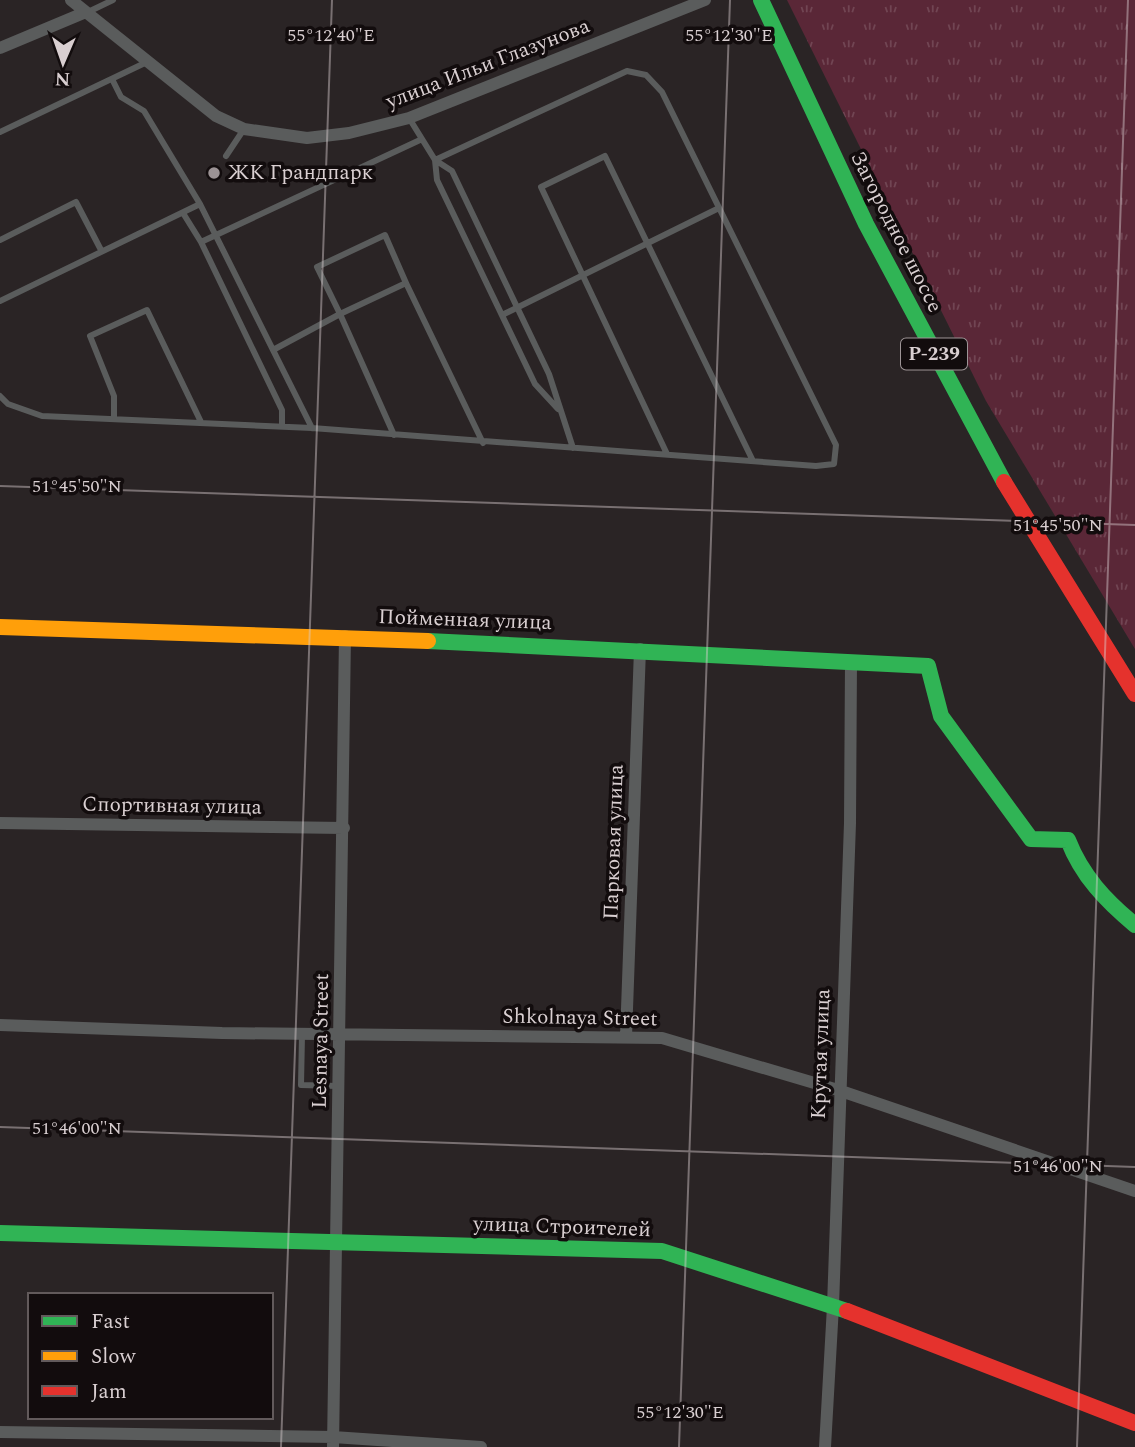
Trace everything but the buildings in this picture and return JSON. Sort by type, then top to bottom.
[{"type":"main road","name":"Загородное шоссе","points":[[761,0],[866,224],[989,458],[1135,694]]},
{"type":"main road","name":"Пойменная улица","points":[[0,627],[345,636],[640,649],[928,666],[941,716],[1031,839],[1068,840],[1074,860],[1102,899],[1135,925]]},
{"type":"main road","name":"улица Строителей","points":[[0,1233],[337,1240],[662,1251],[833,1306],[1135,1423]]},
{"type":"street","name":"улица Ильи Глазунова","points":[[71,0],[216,116],[244,129],[307,138],[349,133],[409,118],[705,0]]},
{"type":"street","points":[[0,48],[86,12]]},
{"type":"street","name":"Lesnaya Street","points":[[333,1442],[345,636]]},
{"type":"street","name":"Парковая улица","points":[[626,1037],[640,649]]},
{"type":"street","name":"Крутая улица","points":[[825,1447],[833,1306],[838,1090],[850,823],[852,661]]},
{"type":"street","name":"Спортивная улица","points":[[0,823],[344,828]]},
{"type":"street","name":"Shkolnaya Street","points":[[0,1025],[662,1038],[838,1090],[1135,1191]]},
{"type":"street","points":[[0,1432],[481,1447]]},
{"type":"lane","points":[[86,12],[113,0]]},
{"type":"lane","points":[[0,132],[149,61]]},
{"type":"lane","points":[[0,396],[8,404],[42,416],[282,426],[817,466],[834,464],[836,445],[662,92],[646,75],[627,71],[435,160]]},
{"type":"lane","points":[[112,79],[121,97],[144,111],[200,204],[312,428]]},
{"type":"lane","points":[[409,118],[420,140],[435,160],[452,171],[549,374],[558,409],[573,448]]},
{"type":"lane","points":[[226,156],[244,129]]},
{"type":"lane","points":[[201,242],[420,140]]},
{"type":"lane","points":[[667,454],[541,187],[605,156],[754,461]]},
{"type":"lane","points":[[435,160],[437,180],[535,384],[558,409]]},
{"type":"lane","points":[[0,240],[76,202],[101,250]]},
{"type":"lane","points":[[0,301],[200,204]]},
{"type":"lane","points":[[502,315],[719,208]]},
{"type":"lane","points":[[183,213],[201,242],[282,410],[282,426]]},
{"type":"lane","points":[[394,435],[317,267],[385,235],[483,443]]},
{"type":"lane","points":[[273,350],[406,283]]},
{"type":"lane","points":[[114,418],[114,396],[90,336],[148,310],[201,422]]},
{"type":"lane","points":[[302,1033],[301,1085],[340,1086]]},
{"type":"green space","points":[[787,0],[1135,0],[1135,649],[986,401]]},
{"type":"traffic: fast","points":[[761,0],[866,224],[1004,482]]},
{"type":"traffic: fast","points":[[428,641],[928,666],[941,716],[1031,839],[1068,840],[1080,865],[1096,887],[1135,925]]},
{"type":"traffic: fast","points":[[0,1233],[662,1251],[847,1311]]},
{"type":"traffic: slow","points":[[0,627],[428,641]]},
{"type":"traffic: jam","points":[[1004,482],[1135,694]]},
{"type":"traffic: jam","points":[[847,1311],[1135,1423]]},
{"type":"place","name":"ЖК Грандпарк","points":[[214,173]]}]
